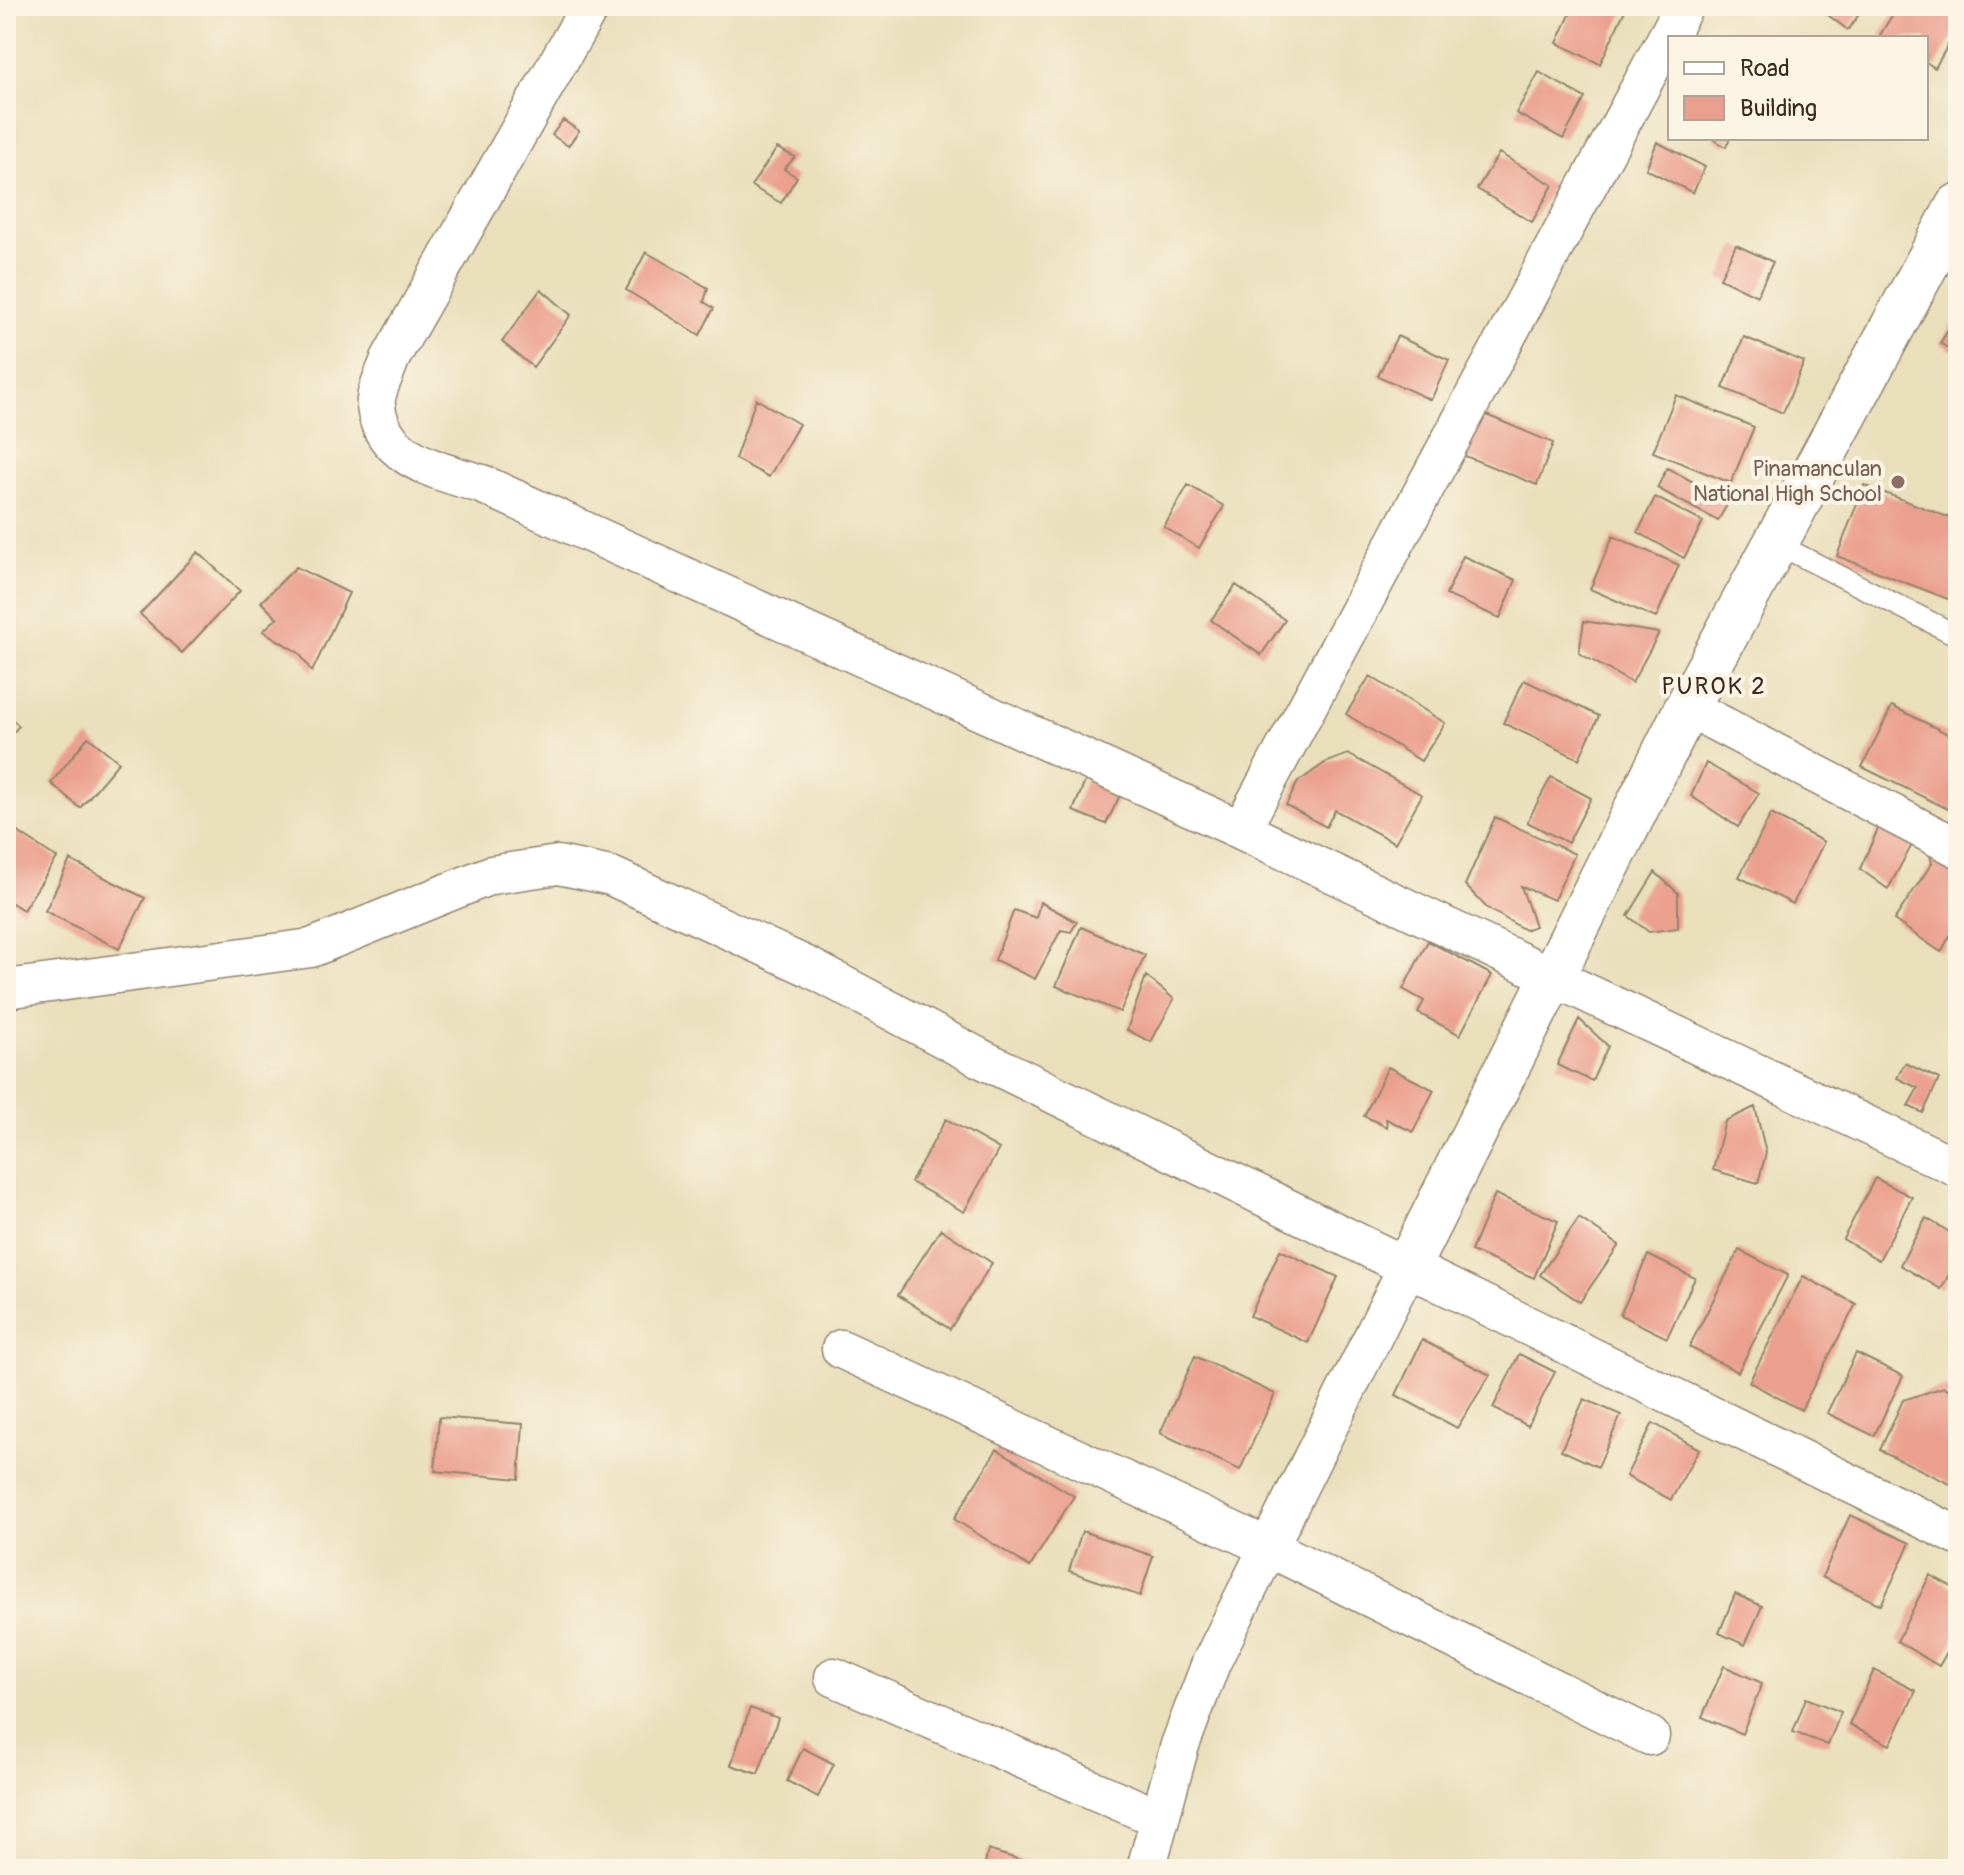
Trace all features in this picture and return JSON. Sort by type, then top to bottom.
[{"type":"street","points":[[590,6],[390,359],[375,405],[389,441],[418,464],[484,485],[1241,830],[1958,1168]]},
{"type":"street","points":[[1241,830],[1684,6]]},
{"type":"street","points":[[1146,1869],[1180,1745],[1211,1663],[1687,707],[1958,206]]},
{"type":"street","points":[[1687,707],[1958,848]]},
{"type":"street","points":[[6,989],[311,948],[491,875],[558,865],[611,876],[809,967],[980,1058],[1958,1536]]},
{"type":"street","points":[[841,1349],[1270,1548],[1650,1736]]},
{"type":"street","points":[[834,1677],[1160,1819]]},
{"type":"lane","points":[[1777,544],[1958,636]]},
{"type":"building","points":[[1574,6],[1627,6],[1600,64],[1557,43]]},
{"type":"building","points":[[1816,6],[1865,6],[1848,30]]},
{"type":"building","points":[[1898,6],[1939,6],[1958,18],[1958,27],[1935,68],[1928,63],[1928,36],[1880,35]]},
{"type":"building","points":[[1539,72],[1585,98],[1563,139],[1516,113]]},
{"type":"building","points":[[563,120],[579,131],[568,146],[552,135]]},
{"type":"building","points":[[1714,140],[1729,140],[1726,147]]},
{"type":"building","points":[[1657,142],[1705,167],[1693,193],[1646,169]]},
{"type":"building","points":[[777,148],[795,157],[784,169],[797,177],[781,203],[751,186]]},
{"type":"building","points":[[1499,153],[1553,185],[1532,222],[1477,189]]},
{"type":"building","points":[[1736,245],[1773,262],[1757,296],[1720,278]]},
{"type":"building","points":[[646,252],[708,288],[704,302],[714,308],[700,335],[626,290]]},
{"type":"building","points":[[541,289],[571,315],[533,367],[502,342]]},
{"type":"building","points":[[1958,315],[1958,354],[1940,343]]},
{"type":"building","points":[[1397,336],[1449,360],[1431,400],[1378,376]]},
{"type":"building","points":[[1744,337],[1804,362],[1783,413],[1723,388]]},
{"type":"building","points":[[1676,395],[1754,427],[1731,483],[1653,452]]},
{"type":"building","points":[[756,399],[799,424],[769,477],[735,459]]},
{"type":"building","points":[[1477,411],[1553,443],[1537,485],[1460,454]]},
{"type":"building","points":[[1667,468],[1729,501],[1718,521],[1657,488]]},
{"type":"building","points":[[1188,485],[1224,506],[1199,548],[1164,527]]},
{"type":"building","points":[[1864,485],[1958,521],[1958,603],[1837,556]]},
{"type":"building","points":[[1655,497],[1703,522],[1684,558],[1638,532]]},
{"type":"building","points":[[1613,536],[1679,565],[1656,618],[1590,589]]},
{"type":"building","points":[[198,552],[240,591],[182,653],[140,614]]},
{"type":"building","points":[[1463,556],[1516,580],[1500,618],[1446,595]]},
{"type":"building","points":[[296,567],[349,593],[312,672],[299,653],[263,631],[277,618],[261,602]]},
{"type":"building","points":[[1236,585],[1285,620],[1261,655],[1211,620]]},
{"type":"building","points":[[1584,621],[1659,633],[1632,683],[1579,653]]},
{"type":"building","points":[[1370,676],[1445,723],[1421,761],[1346,714]]},
{"type":"building","points":[[1524,680],[1599,716],[1579,759],[1503,723]]},
{"type":"building","points":[[1892,706],[1958,739],[1958,814],[1862,767]]},
{"type":"building","points":[[6,713],[19,726],[6,740]]},
{"type":"building","points":[[88,737],[119,762],[80,808],[51,783]]},
{"type":"building","points":[[1348,754],[1422,795],[1395,843],[1335,810],[1326,827],[1286,805],[1298,782],[1325,763]]},
{"type":"building","points":[[1706,763],[1759,793],[1738,827],[1691,796]]},
{"type":"building","points":[[1551,777],[1591,798],[1568,843],[1527,822]]},
{"type":"building","points":[[1086,779],[1121,793],[1106,824],[1073,811]]},
{"type":"building","points":[[1771,814],[1824,842],[1793,904],[1739,877]]},
{"type":"building","points":[[1495,817],[1575,854],[1554,900],[1521,886],[1535,926],[1525,930],[1487,908],[1465,885]]},
{"type":"building","points":[[1881,822],[1914,841],[1888,889],[1860,869]]},
{"type":"building","points":[[12,828],[57,858],[23,910],[6,899],[6,837]]},
{"type":"building","points":[[1927,843],[1958,862],[1958,921],[1941,952],[1894,920],[1932,863]]},
{"type":"building","points":[[70,860],[145,898],[119,949],[45,911]]},
{"type":"building","points":[[1655,872],[1678,893],[1678,928],[1649,932],[1628,916]]},
{"type":"building","points":[[1040,902],[1077,922],[1071,932],[1061,930],[1035,979],[995,960],[1014,910],[1036,918]]},
{"type":"building","points":[[1081,927],[1145,955],[1120,1012],[1056,986]]},
{"type":"building","points":[[1428,941],[1492,975],[1460,1035],[1418,1013],[1424,1001],[1403,989]]},
{"type":"building","points":[[1146,976],[1174,999],[1151,1042],[1127,1030]]},
{"type":"building","points":[[1579,1019],[1608,1046],[1592,1081],[1557,1065]]},
{"type":"building","points":[[1905,1063],[1939,1079],[1923,1113],[1908,1106],[1918,1088],[1897,1078]]},
{"type":"building","points":[[1388,1067],[1434,1090],[1413,1132],[1386,1119],[1387,1127],[1364,1116]]},
{"type":"building","points":[[1755,1107],[1766,1153],[1758,1183],[1713,1170],[1725,1121]]},
{"type":"building","points":[[946,1119],[999,1149],[964,1212],[911,1182]]},
{"type":"building","points":[[1875,1178],[1912,1197],[1879,1260],[1843,1239]]},
{"type":"building","points":[[1495,1194],[1558,1221],[1534,1278],[1471,1251]]},
{"type":"building","points":[[1579,1218],[1619,1245],[1580,1302],[1540,1275]]},
{"type":"building","points":[[1926,1218],[1958,1237],[1958,1259],[1941,1289],[1900,1265]]},
{"type":"building","points":[[941,1229],[992,1263],[950,1329],[898,1295]]},
{"type":"building","points":[[1280,1250],[1338,1277],[1308,1343],[1250,1316]]},
{"type":"building","points":[[1739,1250],[1788,1275],[1738,1372],[1689,1347]]},
{"type":"building","points":[[1648,1255],[1695,1278],[1667,1338],[1620,1315]]},
{"type":"building","points":[[1803,1276],[1856,1304],[1801,1410],[1749,1382]]},
{"type":"building","points":[[1422,1340],[1490,1375],[1457,1428],[1396,1395]]},
{"type":"building","points":[[1856,1353],[1903,1376],[1874,1436],[1827,1413]]},
{"type":"building","points":[[1519,1354],[1555,1372],[1528,1426],[1493,1408]]},
{"type":"building","points":[[1195,1356],[1275,1394],[1240,1470],[1160,1433]]},
{"type":"building","points":[[1944,1387],[1958,1394],[1956,1487],[1880,1450],[1903,1400]]},
{"type":"building","points":[[1584,1399],[1621,1415],[1598,1467],[1561,1450]]},
{"type":"building","points":[[439,1417],[523,1424],[519,1479],[435,1471]]},
{"type":"building","points":[[1653,1423],[1699,1449],[1671,1500],[1626,1476]]},
{"type":"building","points":[[997,1449],[1074,1496],[1030,1567],[954,1519]]},
{"type":"building","points":[[1850,1515],[1910,1543],[1881,1605],[1822,1577]]},
{"type":"building","points":[[1082,1531],[1153,1556],[1140,1596],[1069,1571]]},
{"type":"building","points":[[1930,1575],[1958,1590],[1958,1633],[1939,1666],[1897,1641]]},
{"type":"building","points":[[1735,1594],[1762,1606],[1745,1645],[1719,1633]]},
{"type":"building","points":[[1724,1666],[1762,1683],[1742,1734],[1702,1717]]},
{"type":"building","points":[[1874,1670],[1916,1691],[1890,1745],[1849,1725]]},
{"type":"building","points":[[1806,1698],[1841,1712],[1828,1745],[1793,1732]]},
{"type":"building","points":[[750,1708],[778,1718],[758,1774],[731,1765]]},
{"type":"building","points":[[803,1748],[834,1764],[818,1797],[787,1781]]},
{"type":"building","points":[[988,1850],[1046,1868],[1046,1869],[984,1869]]},
{"type":"place","name":"Pinamanculan National High School","points":[[1898,482]]},
{"type":"district","name":"PUROK 2","points":[[1714,686]]}]
